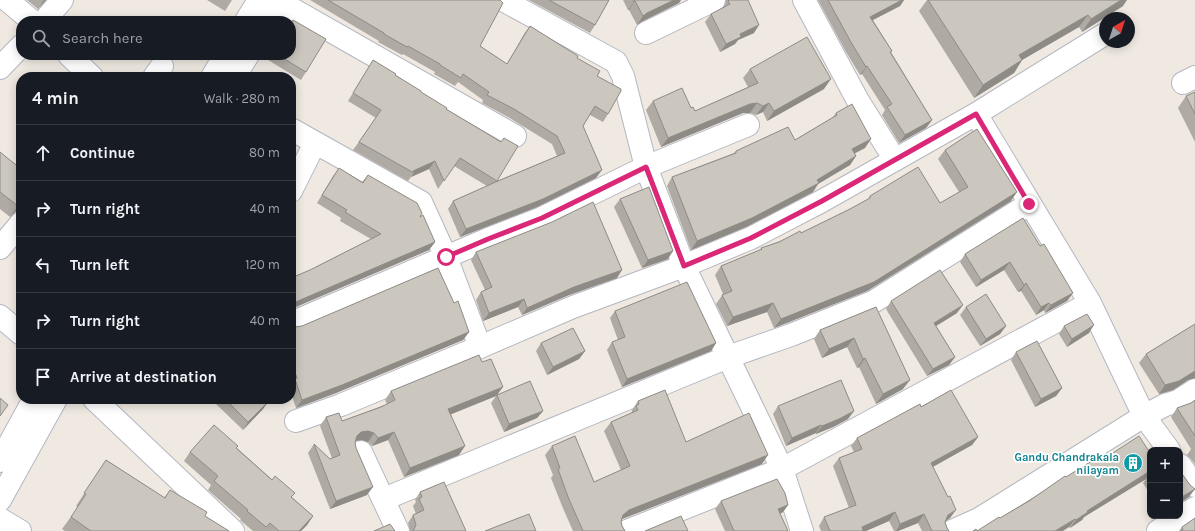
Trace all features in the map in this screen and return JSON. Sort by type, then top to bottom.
[{"type":"street","points":[[8,0],[26,16]]},
{"type":"street","points":[[48,16],[62,0]]},
{"type":"street","points":[[249,16],[259,0]]},
{"type":"street","points":[[503,0],[616,62],[623,76],[646,167],[684,266],[782,469],[802,531]]},
{"type":"street","points":[[646,33],[714,0]]},
{"type":"street","points":[[804,0],[857,99],[895,160]]},
{"type":"street","points":[[271,16],[280,1],[515,136]]},
{"type":"street","points":[[296,421],[341,405],[573,307],[684,266],[751,238],[822,201],[976,114],[1099,38]]},
{"type":"street","points":[[0,68],[16,51]]},
{"type":"street","points":[[74,60],[87,72]]},
{"type":"street","points":[[215,72],[222,60]]},
{"type":"street","points":[[237,72],[245,60]]},
{"type":"street","points":[[976,114],[1090,303],[1144,416],[1167,447]]},
{"type":"street","points":[[296,321],[488,239],[542,218],[646,167],[748,125]]},
{"type":"street","points":[[296,133],[421,202],[446,257],[480,347]]},
{"type":"street","points":[[296,181],[315,143]]},
{"type":"street","points":[[384,499],[728,357],[791,335],[873,302],[1029,204]]},
{"type":"street","points":[[0,248],[16,229]]},
{"type":"street","points":[[627,531],[782,469],[1090,303]]},
{"type":"street","points":[[0,316],[16,330]]},
{"type":"street","points":[[952,531],[979,519],[1144,416],[1195,390]]},
{"type":"street","points":[[0,461],[31,404]]},
{"type":"street","points":[[0,500],[53,404]]},
{"type":"street","points":[[99,404],[233,531]]},
{"type":"street","points":[[361,452],[398,531]]},
{"type":"street","points":[[1183,469],[1195,486]]},
{"type":"street","points":[[1158,531],[1195,508]]},
{"type":"street","points":[[0,519],[20,531]]},
{"type":"building","points":[[328,0],[500,0],[503,3],[480,46],[507,64],[530,26],[578,56],[577,58],[600,71],[597,76],[621,89],[608,114],[595,106],[583,126],[602,170],[543,199],[466,229],[453,201],[565,153],[557,136],[514,109],[487,95],[489,92],[463,74],[461,78],[440,64],[384,34]]},
{"type":"building","points":[[549,0],[609,0],[595,25]]},
{"type":"building","points":[[633,0],[674,0],[643,16]]},
{"type":"building","points":[[748,0],[759,25],[740,34],[741,37],[726,44],[711,14],[730,4],[728,1]]},
{"type":"building","points":[[828,0],[902,0],[870,17],[892,51],[890,52],[932,120],[905,135],[887,107],[892,104],[867,66],[866,67]]},
{"type":"building","points":[[928,0],[1121,0],[1102,12],[1099,12],[1099,14],[1091,19],[1088,15],[1019,55],[1022,60],[983,85]]},
{"type":"building","points":[[296,22],[326,39],[306,72],[286,60],[296,60]]},
{"type":"building","points":[[807,37],[831,79],[774,111],[769,103],[763,106],[757,103],[750,104],[668,138],[653,101],[682,88],[691,108],[693,107],[695,111],[758,83],[750,69]]},
{"type":"building","points":[[373,60],[447,108],[446,109],[501,142],[504,138],[518,146],[497,181],[460,158],[444,181],[435,161],[413,171],[414,173],[359,142],[381,110],[353,93]]},
{"type":"building","points":[[1195,92],[1195,114],[1186,96]]},
{"type":"building","points":[[852,104],[871,139],[852,149],[856,156],[817,180],[819,183],[752,218],[697,241],[672,177],[736,153],[736,151],[788,127],[795,140],[837,115],[836,113]]},
{"type":"building","points":[[977,129],[1017,192],[874,282],[781,319],[773,303],[733,317],[722,295],[732,291],[721,266],[762,249],[761,248],[779,242],[800,231],[801,233],[850,209],[918,167],[940,203],[968,187],[945,150]]},
{"type":"building","points":[[0,152],[16,165],[16,204],[0,192]]},
{"type":"building","points":[[339,168],[363,183],[368,175],[417,203],[422,213],[420,217],[423,215],[435,242],[296,302],[296,276],[381,234],[345,212],[347,210],[322,195]]},
{"type":"building","points":[[649,187],[673,251],[648,260],[620,199]]},
{"type":"building","points":[[593,202],[622,270],[574,287],[527,308],[524,299],[489,313],[481,292],[492,287],[476,252],[552,222]]},
{"type":"building","points":[[1023,218],[1040,246],[1044,244],[1073,293],[1051,305],[1049,303],[1041,307],[1026,283],[1024,285],[1010,262],[981,280],[965,254]]},
{"type":"building","points":[[438,268],[454,303],[458,301],[469,332],[302,400],[296,382],[296,327],[302,326]]},
{"type":"building","points":[[940,270],[963,305],[934,323],[955,357],[933,369],[891,301]]},
{"type":"building","points":[[687,282],[716,343],[627,379],[612,342],[625,337],[615,311]]},
{"type":"building","points":[[986,294],[1006,326],[986,339],[966,307]]},
{"type":"building","points":[[876,307],[910,380],[883,394],[865,358],[863,359],[854,338],[829,349],[820,330]]},
{"type":"building","points":[[1087,314],[1094,325],[1072,339],[1064,326]]},
{"type":"building","points":[[1195,324],[1195,371],[1179,381],[1165,385],[1146,354]]},
{"type":"building","points":[[573,328],[585,351],[553,367],[541,343]]},
{"type":"building","points":[[1037,341],[1062,388],[1041,399],[1016,352]]},
{"type":"building","points":[[479,355],[482,362],[491,359],[503,387],[448,409],[465,446],[410,468],[394,432],[378,438],[374,433],[368,431],[361,432],[357,436],[355,442],[356,448],[373,487],[336,501],[314,444],[330,459],[340,455],[326,417],[339,413],[342,421],[381,407],[395,400],[391,391]]},
{"type":"building","points":[[841,380],[854,411],[839,419],[792,438],[778,406]]},
{"type":"building","points":[[530,381],[543,411],[509,424],[497,395]]},
{"type":"building","points":[[665,390],[686,442],[749,413],[768,455],[629,510],[623,515],[621,521],[625,531],[583,531],[568,497],[552,446],[575,436],[594,482],[630,466],[611,422],[638,410],[636,406],[639,404],[638,401]]},
{"type":"building","points":[[951,390],[978,437],[931,463],[948,497],[950,496],[956,510],[948,515],[945,522],[949,531],[932,531],[924,514],[900,524],[895,512],[862,527],[863,531],[830,531],[824,517],[856,505],[839,458],[862,449],[857,438],[920,404],[921,407]]},
{"type":"building","points":[[0,398],[8,405],[0,416]]},
{"type":"building","points":[[1195,400],[1195,436],[1177,408]]},
{"type":"building","points":[[230,404],[266,404],[248,422]]},
{"type":"building","points":[[214,425],[238,446],[236,448],[272,480],[275,476],[295,493],[291,497],[313,516],[299,531],[279,531],[270,523],[266,527],[214,481],[218,476],[190,452]]},
{"type":"building","points":[[1139,436],[1147,448],[1147,473],[1087,511],[1088,512],[1076,520],[1075,519],[1055,531],[977,531],[1029,501],[1065,476],[1066,477],[1103,454],[1105,458]]},
{"type":"building","points":[[106,460],[165,498],[170,490],[207,512],[205,516],[229,531],[91,531],[71,517],[86,494],[84,493]]},
{"type":"building","points":[[1183,475],[1190,485],[1195,489],[1183,496]]},
{"type":"building","points":[[777,479],[785,493],[788,505],[778,509],[788,531],[734,531],[721,501]]},
{"type":"building","points":[[444,482],[466,531],[413,531],[416,525],[413,515],[424,510],[419,499],[422,497],[420,492]]},
{"type":"building","points":[[529,514],[536,531],[485,531]]},
{"type":"building","points":[[681,516],[688,531],[645,531]]},
{"type":"building","points":[[1195,518],[1195,531],[1181,531],[1183,530],[1182,527]]},
{"type":"building","points":[[390,524],[395,531],[374,531]]},
{"type":"place","name":"Gandu Chandrakala nilayam","points":[[1133,463]]},
{"type":"route","points":[[446,257],[542,218],[646,167],[684,266],[751,238],[822,201],[976,114],[1029,204]]}]
